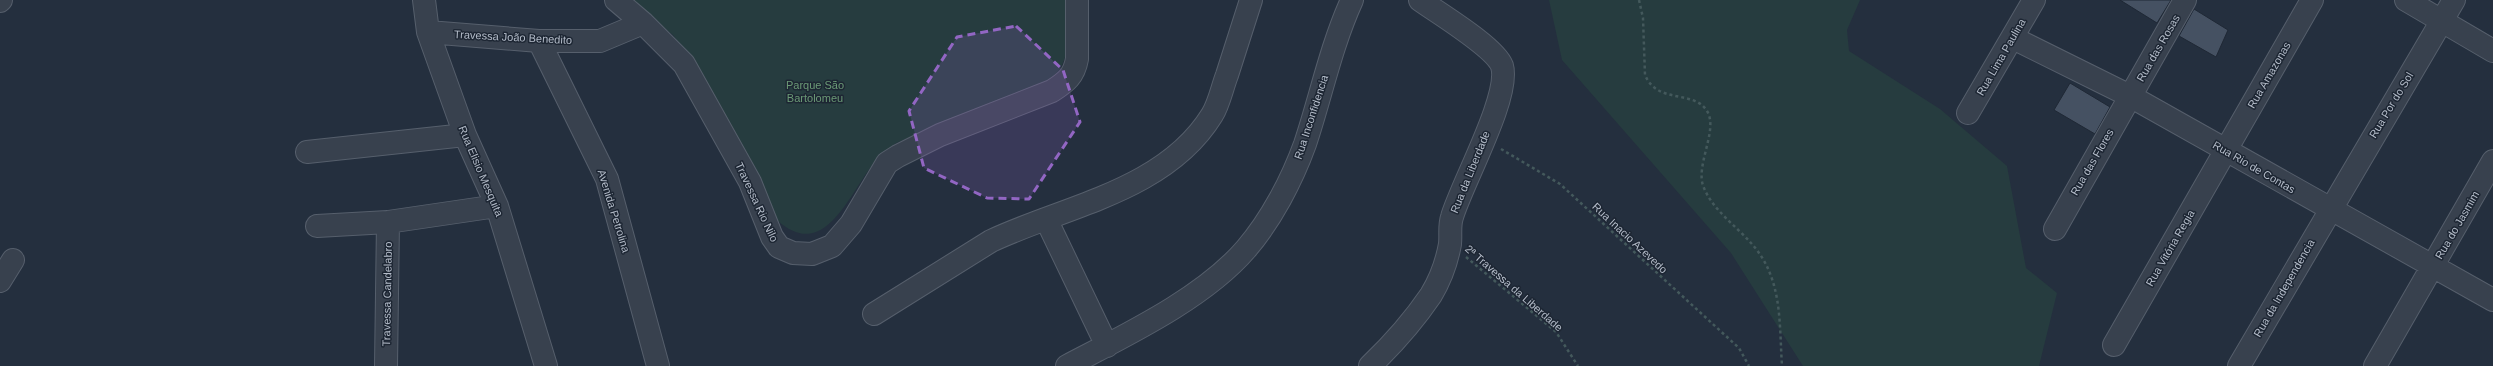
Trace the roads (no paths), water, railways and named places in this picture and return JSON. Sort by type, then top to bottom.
[{"type":"street","name":"Rua Elisio Mesquita","points":[[424,0],[428,32],[465,135],[497,206],[546,366]]},
{"type":"street","name":"Travessa Rio Nilo","points":[[616,0],[643,23],[684,64],[750,182],[764,220],[779,247],[793,253],[812,254],[832,246],[851,224],[887,163],[940,135],[1052,91],[1068,81],[1076,68],[1077,0]]},
{"type":"street","points":[[874,314],[991,241],[1046,219],[1092,203],[1138,181],[1184,150],[1212,115],[1251,0]]},
{"type":"street","name":"Rua Inconfidencia","points":[[1078,364],[1196,292],[1223,272],[1246,249],[1281,196],[1302,151],[1321,86],[1352,0]]},
{"type":"street","name":"Rua da Liberdade","points":[[1370,366],[1384,352],[1431,295],[1442,272],[1450,244],[1451,219],[1485,139],[1503,77],[1502,66],[1492,52],[1420,0]]},
{"type":"street","name":"Rua Lima Paulina","points":[[1968,113],[2034,0]]},
{"type":"street","name":"Rua das Rosas","points":[[2130,96],[2185,0]]},
{"type":"street","name":"Rua Amazonas","points":[[2226,151],[2312,0]]},
{"type":"street","points":[[2406,0],[2493,51]]},
{"type":"street","name":"Rua Por do Sol","points":[[2329,210],[2454,0]]},
{"type":"street","name":"Travessa João Benedito","points":[[428,32],[539,41],[600,41],[643,23]]},
{"type":"street","name":"Rua Rio de Contas","points":[[2013,38],[2130,96],[2432,268],[2493,300]]},
{"type":"street","name":"Avenida Petrolina","points":[[539,41],[607,180],[658,366]]},
{"type":"street","name":"Rua das Flores","points":[[2055,229],[2130,96]]},
{"type":"street","points":[[307,152],[465,135]]},
{"type":"street","name":"Rua Vitória Regia","points":[[2114,345],[2226,151]]},
{"type":"street","name":"Rua do Jasmim","points":[[2375,366],[2493,161]]},
{"type":"street","points":[[317,226],[388,222],[497,206]]},
{"type":"street","name":"Rua da Independencia","points":[[2239,366],[2329,210]]},
{"type":"street","points":[[1046,219],[1107,346]]},
{"type":"street","name":"Travessa Candelabro","points":[[386,366],[388,222]]},
{"type":"street","points":[[0,281],[13,260]]},
{"type":"park label","name":"Parque São Bartolomeu","points":[[815,91]]}]
